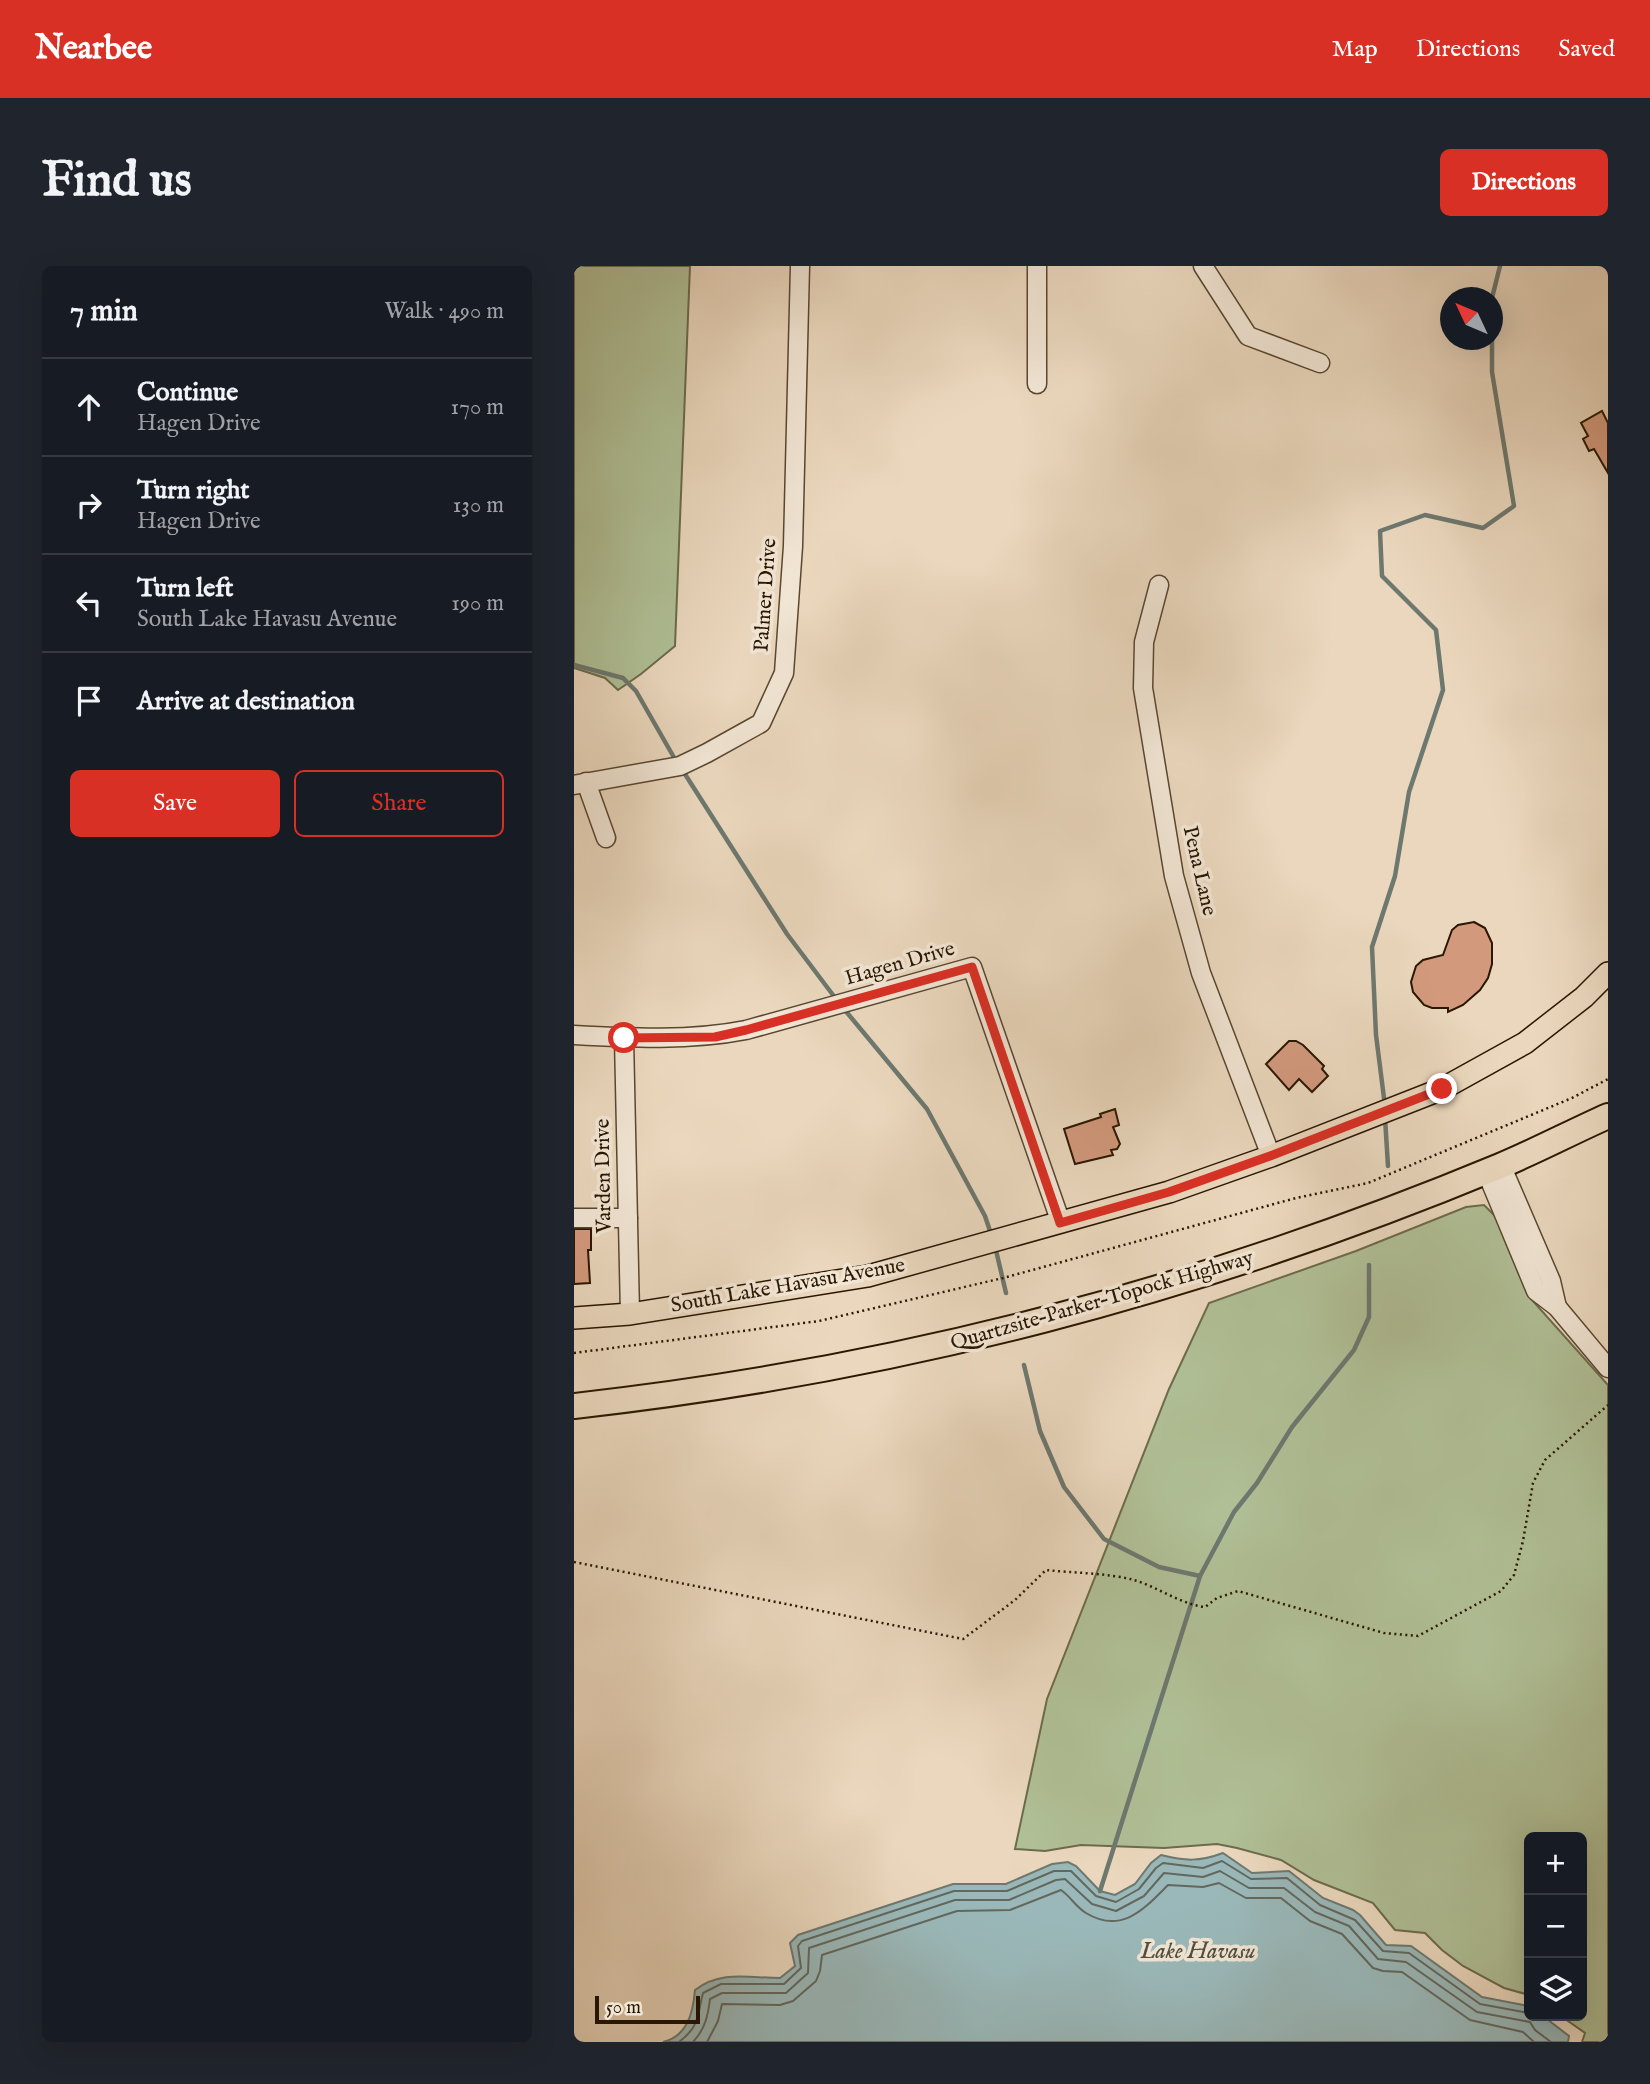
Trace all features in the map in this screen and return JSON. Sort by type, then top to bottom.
[{"type":"highway","name":"Quartzsite–Parker–Topock Highway","points":[[574,1406],[775,1379],[933,1348],[1154,1291],[1371,1217],[1494,1168],[1608,1116]]},
{"type":"main road","name":"South Lake Havasu Avenue","points":[[574,1318],[630,1314],[868,1276],[1169,1192],[1442,1089],[1525,1043],[1584,998],[1608,973]]},
{"type":"street","name":"Palmer Drive","points":[[580,784],[680,766],[707,753],[761,723],[784,673],[793,546],[800,266]]},
{"type":"street","points":[[1037,266],[1037,384]]},
{"type":"street","points":[[1203,266],[1248,336],[1320,363]]},
{"type":"street","name":"Pena Lane","points":[[1159,585],[1144,642],[1143,688],[1174,876],[1201,973],[1270,1156]]},
{"type":"street","points":[[580,784],[606,838]]},
{"type":"street","name":"Hagen Drive","points":[[574,1035],[624,1038],[715,1037],[972,967],[1060,1223]]},
{"type":"street","name":"Varden Drive","points":[[624,1038],[630,1314]]},
{"type":"street","points":[[1494,1168],[1551,1281],[1557,1307],[1608,1368]]},
{"type":"street","points":[[574,1218],[628,1218]]},
{"type":"path","points":[[574,1353],[819,1321],[1003,1278],[1296,1198],[1368,1183],[1572,1098],[1608,1079]]},
{"type":"path","points":[[574,1562],[963,1639],[1015,1600],[1046,1570],[1131,1579],[1191,1605],[1205,1607],[1217,1598],[1238,1591],[1384,1633],[1418,1636],[1501,1591],[1514,1575],[1533,1483],[1545,1461],[1608,1405]]},
{"type":"green space","points":[[574,266],[690,266],[675,646],[618,690],[605,678],[574,668]]},
{"type":"green space","points":[[1484,1205],[1501,1222],[1532,1300],[1608,1385],[1608,2042],[1582,2042],[1585,2033],[1568,2021],[1587,2021],[1587,1832],[1524,1832],[1524,1994],[1504,1988],[1463,1966],[1425,1933],[1395,1930],[1373,1903],[1314,1880],[1281,1860],[1217,1844],[1164,1848],[1081,1845],[1045,1851],[1015,1849],[1047,1699],[1169,1389],[1209,1303],[1356,1251],[1466,1207]]},
{"type":"water","name":"Lake Havasu","points":[[1223,1853],[1252,1873],[1289,1871],[1323,1898],[1360,1915],[1386,1945],[1411,1946],[1482,1997],[1524,2005],[1524,2021],[1550,2021],[1569,2036],[1568,2042],[663,2042],[684,2029],[691,2015],[695,1990],[705,1984],[736,1976],[780,1978],[795,1966],[790,1943],[798,1935],[953,1884],[1006,1884],[1052,1864],[1068,1862],[1076,1866],[1100,1891],[1115,1895],[1135,1884],[1151,1863],[1161,1855],[1192,1860]]},
{"type":"building","points":[[1602,411],[1608,423],[1608,473],[1594,449],[1589,451],[1583,439],[1588,436],[1581,423]]},
{"type":"building","points":[[1474,922],[1485,928],[1492,943],[1492,964],[1488,978],[1480,990],[1463,1005],[1448,1012],[1448,1008],[1424,1005],[1413,992],[1411,982],[1416,966],[1423,960],[1443,955],[1452,930],[1458,925]]},
{"type":"building","points":[[1289,1041],[1303,1045],[1324,1066],[1322,1069],[1328,1076],[1312,1092],[1299,1079],[1289,1090],[1266,1064]]},
{"type":"building","points":[[1115,1109],[1119,1125],[1113,1127],[1120,1144],[1117,1149],[1111,1150],[1113,1155],[1075,1164],[1064,1129],[1101,1117],[1100,1114]]},
{"type":"building","points":[[574,1229],[591,1229],[591,1250],[588,1250],[590,1283],[574,1284]]},
{"type":"waterway","points":[[1495,287],[1500,266]]},
{"type":"waterway","points":[[1385,1106],[1376,1035],[1372,947],[1395,876],[1409,792],[1443,690],[1436,630],[1382,576],[1380,531],[1425,515],[1483,528],[1514,506],[1492,372],[1492,350]]},
{"type":"waterway","points":[[574,665],[623,678],[636,691],[676,761]]},
{"type":"waterway","points":[[683,771],[787,934],[836,999]]},
{"type":"waterway","points":[[844,1009],[927,1109],[985,1216],[991,1234]]},
{"type":"waterway","points":[[1385,1118],[1388,1166]]},
{"type":"waterway","points":[[995,1246],[1006,1293]]},
{"type":"waterway","points":[[1100,1891],[1200,1576],[1234,1512],[1257,1483],[1292,1427],[1354,1350],[1369,1317],[1369,1265]]},
{"type":"waterway","points":[[1024,1365],[1040,1431],[1064,1487],[1104,1539],[1159,1567],[1200,1576]]},
{"type":"route","points":[[624,1038],[715,1037],[972,967],[1060,1223],[1169,1192],[1442,1089]]}]
